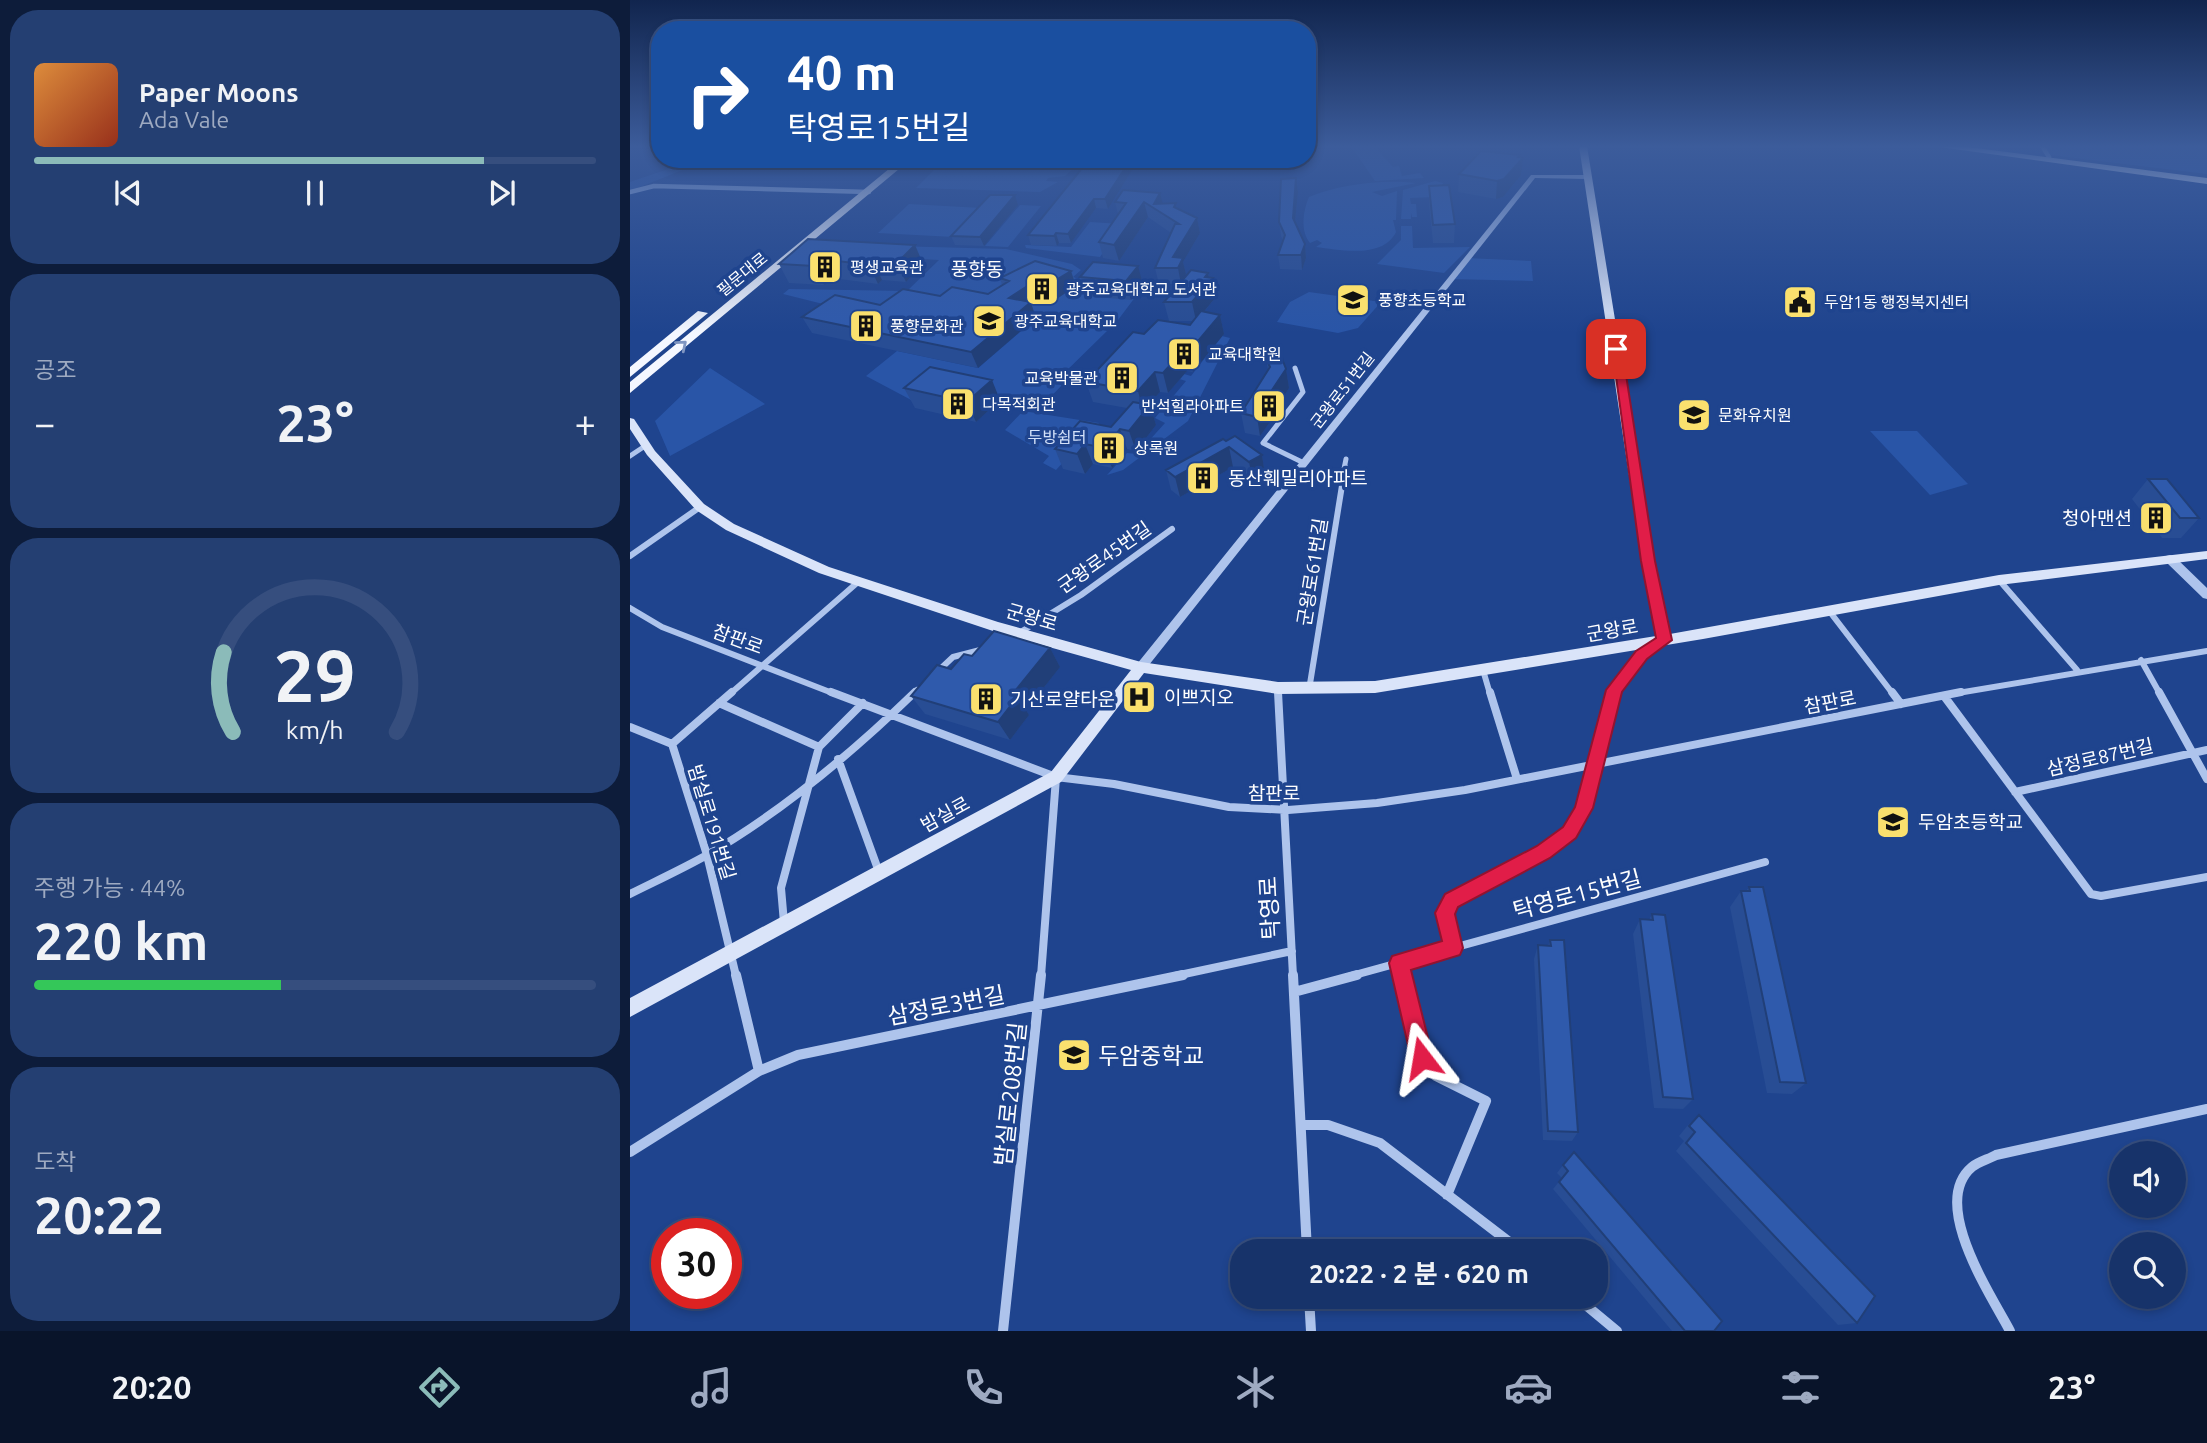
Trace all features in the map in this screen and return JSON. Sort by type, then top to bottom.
[{"type":"main road","name":"필문대로","points":[[630,373],[832,208]]},
{"type":"main road","name":"필문대로","points":[[630,388],[849,208]]},
{"type":"main road","points":[[1593,208],[1648,561],[1664,640]]},
{"type":"main road","name":"군왕로","points":[[630,421],[645,446],[700,507],[739,531],[858,582],[1025,635],[1141,667],[1278,688],[1309,690],[1375,687],[1830,612],[1999,580],[2207,555]]},
{"type":"main road","name":"밤실로","points":[[630,1008],[1056,777],[1141,667]]},
{"type":"street","name":"군왕로51번길","points":[[1141,667],[1507,208]]},
{"type":"street","points":[[1295,368],[1303,391],[1263,443],[1304,463]]},
{"type":"street","points":[[630,456],[645,446]]},
{"type":"street","name":"군왕로61번길","points":[[1309,690],[1346,459]]},
{"type":"street","points":[[630,556],[700,507]]},
{"type":"street","name":"군왕로45번길","points":[[1006,644],[1025,635],[1172,529]]},
{"type":"street","points":[[2170,559],[2207,595]]},
{"type":"street","points":[[1999,580],[2077,670]]},
{"type":"street","points":[[672,744],[858,582]]},
{"type":"street","name":"참판로","points":[[630,608],[662,627],[1056,777],[1086,779],[1201,804],[1284,810],[1399,802],[2077,670],[2207,650]]},
{"type":"street","points":[[1830,612],[1901,704]]},
{"type":"street","points":[[1453,948],[1445,908],[1462,893],[1544,852],[1570,832],[1584,808],[1592,765],[1615,690],[1642,655],[1664,640]]},
{"type":"street","points":[[630,894],[707,855],[808,782],[893,715],[953,657],[993,647]]},
{"type":"street","name":"삼정로87번길","points":[[2141,660],[2207,779]]},
{"type":"street","points":[[1483,670],[1517,779]]},
{"type":"street","name":"탁영로","points":[[1278,688],[1306,1239]]},
{"type":"street","points":[[1944,696],[2091,894],[2096,896],[2207,877]]},
{"type":"street","points":[[784,924],[781,888],[819,747],[863,703]]},
{"type":"street","points":[[719,704],[819,747]]},
{"type":"street","name":"밤실로191번길","points":[[630,727],[672,744],[691,813],[707,855],[732,953]]},
{"type":"street","name":"삼정로87번길","points":[[2015,792],[2207,750]]},
{"type":"street","points":[[838,759],[880,873]]},
{"type":"street","name":"밤실로208번길","points":[[1003,1331],[1039,1006],[1056,777]]},
{"type":"street","name":"탁영로15번길","points":[[1294,992],[1765,862]]},
{"type":"street","name":"삼정로3번길","points":[[630,1152],[759,1071],[798,1055],[1292,951]]},
{"type":"street","points":[[732,953],[759,1071]]},
{"type":"street","points":[[1399,963],[1427,1068],[1436,1076],[1486,1101],[1447,1195]]},
{"type":"street","points":[[2010,1331],[1961,1232],[1956,1203],[1962,1174],[1981,1160],[1996,1155],[2207,1109]]},
{"type":"street","points":[[1301,1125],[1328,1125],[1380,1143],[1505,1239]]},
{"type":"street","points":[[1310,1309],[1311,1331]]},
{"type":"street","points":[[1590,1309],[1617,1331]]},
{"type":"green space","points":[[905,208],[981,208],[954,237],[878,233]]},
{"type":"green space","points":[[1017,208],[1039,208],[1008,247],[985,246]]},
{"type":"green space","points":[[1305,208],[1396,208],[1396,220],[1393,220],[1396,232],[1390,241],[1360,251],[1316,247],[1322,243],[1317,240],[1310,243],[1305,233]]},
{"type":"green space","points":[[1402,208],[1416,208],[1417,217],[1412,217],[1411,213],[1411,219],[1401,219]]},
{"type":"green space","points":[[1090,222],[1122,224],[1100,257],[1026,248],[1025,245],[1071,247]]},
{"type":"green space","points":[[1401,226],[1412,226],[1413,248],[1470,247],[1444,273],[1377,264],[1401,240]]},
{"type":"green space","points":[[893,246],[1006,249],[1072,264],[1081,270],[1073,277],[1079,279],[1089,271],[1138,279],[1145,284],[1112,328],[923,294],[887,320],[783,294],[789,289],[907,291],[939,260],[883,257]]},
{"type":"green space","points":[[1467,258],[1531,261],[1533,281],[1449,279]]},
{"type":"green space","points":[[1309,292],[1381,302],[1358,328],[1338,333],[1277,322],[1290,302]]},
{"type":"green space","points":[[1036,318],[1107,331],[1054,383],[1062,385],[1042,406],[939,382],[915,402],[866,376],[897,351],[978,368]]},
{"type":"green space","points":[[1222,336],[1230,338],[1188,421],[1123,470],[1107,475],[1127,453],[1137,454],[1165,423],[1155,418],[1186,381],[1166,375],[1170,370],[1191,376]]},
{"type":"green space","points":[[710,368],[765,404],[670,456],[655,421]]},
{"type":"green space","name":"두방쉼터","points":[[1023,411],[1099,423],[1056,470],[1043,463],[1049,456],[1005,430]]},
{"type":"green space","points":[[1870,431],[1917,431],[1968,484],[1930,495]]},
{"type":"building","points":[[978,208],[1004,208],[980,237],[951,236]]},
{"type":"building","points":[[1050,208],[1087,208],[1068,234],[1028,235]]},
{"type":"building","points":[[1122,208],[1140,208],[1114,245],[1099,242]]},
{"type":"building","points":[[1154,208],[1176,208],[1197,218],[1173,257],[1183,258],[1178,268],[1155,268],[1175,224],[1179,224]]},
{"type":"building","points":[[1280,208],[1294,208],[1293,218],[1305,244],[1301,255],[1278,255],[1285,235],[1279,222]]},
{"type":"building","points":[[1431,208],[1453,208],[1455,224],[1433,225]]},
{"type":"building","points":[[808,239],[915,245],[897,263],[873,261],[869,265],[822,259],[814,266],[779,264]]},
{"type":"building","points":[[1035,261],[1071,271],[1046,286],[1032,283],[1009,298],[1031,302],[971,352],[802,317],[835,295],[880,305],[903,289],[940,296],[952,287],[988,294],[1009,281],[1000,278]]},
{"type":"building","points":[[1093,262],[1138,266],[1126,281],[1080,277]]},
{"type":"building","points":[[1191,270],[1208,273],[1205,277],[1213,278],[1192,302],[1164,302]]},
{"type":"building","points":[[1201,311],[1220,315],[1188,353],[1182,352],[1163,373],[1155,372],[1138,391],[1086,382],[1133,332],[1144,334],[1158,320],[1190,325]]},
{"type":"building","points":[[1281,356],[1286,369],[1257,417],[1241,413],[1270,367],[1266,358]]},
{"type":"building","points":[[930,367],[992,380],[967,402],[904,388]]},
{"type":"building","points":[[1133,402],[1150,405],[1129,431],[1120,429],[1105,448],[1085,444],[1077,454],[1055,449],[1080,421],[1111,427]]},
{"type":"building","points":[[1235,436],[1262,455],[1249,462],[1229,447],[1175,477],[1166,470],[1223,439],[1226,441]]},
{"type":"building","points":[[2148,479],[2167,479],[2199,518],[2180,518]]},
{"type":"building","points":[[994,631],[1050,648],[1015,691],[1018,696],[998,722],[911,696],[937,665],[951,669],[964,654],[972,656]]},
{"type":"building","points":[[1749,887],[1763,887],[1806,1083],[1780,1082],[1741,891],[1750,891]]},
{"type":"building","points":[[1652,914],[1665,915],[1693,1099],[1663,1097],[1640,919],[1653,920]]},
{"type":"building","points":[[1550,940],[1564,940],[1578,1132],[1548,1131],[1538,945],[1551,946]]},
{"type":"building","points":[[1699,1115],[1875,1296],[1857,1323],[1686,1143],[1695,1132],[1689,1126]]},
{"type":"building","points":[[1574,1152],[1722,1321],[1714,1331],[1685,1331],[1559,1182],[1568,1171],[1563,1165]]},
{"type":"place","name":"평생교육관","points":[[825,267]]},
{"type":"place","name":"광주교육대학교 도서관","points":[[1042,289]]},
{"type":"place","name":"풍향초등학교","points":[[1353,300]]},
{"type":"place","name":"두암1동 행정복지센터","points":[[1800,302]]},
{"type":"place","name":"광주교육대학교","points":[[989,321]]},
{"type":"place","name":"풍향문화관","points":[[866,326]]},
{"type":"place","name":"교육대학원","points":[[1184,354]]},
{"type":"place","name":"교육박물관","points":[[1122,378]]},
{"type":"place","name":"다목적회관","points":[[958,404]]},
{"type":"place","name":"반석힐라아파트","points":[[1269,406]]},
{"type":"place","name":"문화유치원","points":[[1694,415]]},
{"type":"place","name":"상록원","points":[[1109,448]]},
{"type":"place","name":"동산훼밀리아파트","points":[[1203,478]]},
{"type":"place","name":"청아맨션","points":[[2156,518]]},
{"type":"place","name":"이쁘지오","points":[[1139,697]]},
{"type":"place","name":"기산로얄타운","points":[[986,699]]},
{"type":"place","name":"두암초등학교","points":[[1893,822]]},
{"type":"place","name":"두암중학교","points":[[1074,1055]]},
{"type":"district","name":"풍향동","points":[[977,269]]},
{"type":"route","points":[[1422,1058],[1399,963],[1453,948],[1445,913],[1445,908],[1452,900],[1544,852],[1570,832],[1584,808],[1592,765],[1615,690],[1642,655],[1664,640],[1648,561],[1616,349]]}]
